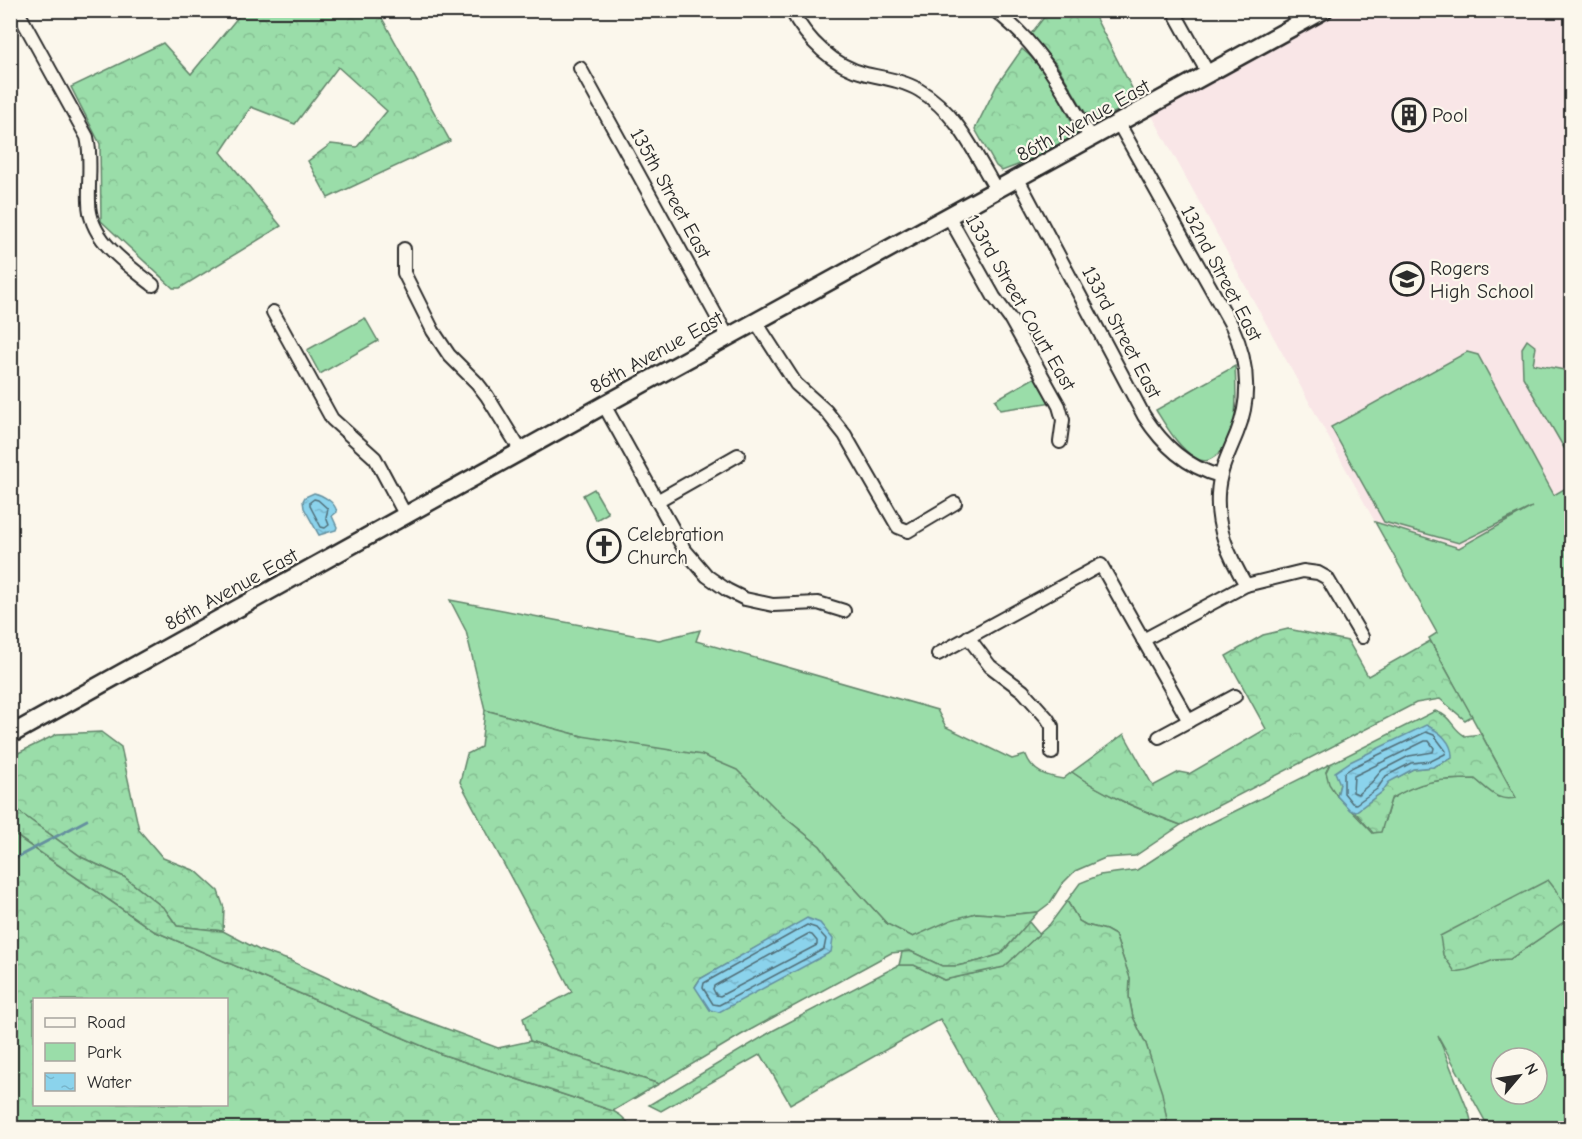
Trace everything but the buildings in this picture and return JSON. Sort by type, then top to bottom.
[{"type":"street","points":[[17,10],[87,137],[90,159],[89,209],[92,223],[119,257],[153,285]]},
{"type":"street","points":[[791,10],[814,43],[838,62],[862,73],[914,87],[943,107],[962,130],[997,191]]},
{"type":"street","points":[[994,10],[1018,30],[1042,56],[1060,82],[1091,139]]},
{"type":"street","points":[[1173,10],[1209,75]]},
{"type":"street","name":"86th Avenue East","points":[[10,735],[604,405],[1324,10]]},
{"type":"street","name":"135th Street East","points":[[580,68],[728,337]]},
{"type":"street","name":"132nd Street East","points":[[1119,124],[1232,326],[1244,356],[1247,380],[1245,409],[1220,476],[1217,508],[1222,538],[1246,585]]},
{"type":"street","name":"133rd Street East","points":[[1018,179],[1156,435],[1179,457],[1220,476]]},
{"type":"street","name":"133rd Street Court East","points":[[949,217],[1059,406],[1063,417],[1060,442]]},
{"type":"street","points":[[404,249],[404,273],[433,331],[449,355],[487,396],[521,451]]},
{"type":"street","points":[[273,312],[332,419],[375,459],[406,516]]},
{"type":"street","points":[[756,322],[796,384],[826,411],[845,435],[898,527],[908,531],[955,503]]},
{"type":"street","points":[[604,405],[691,560],[707,576],[745,599],[773,605],[818,603],[844,611]]},
{"type":"street","points":[[657,501],[738,455]]},
{"type":"street","points":[[938,654],[1101,565],[1189,721]]},
{"type":"street","points":[[1143,640],[1246,585],[1303,571],[1318,573],[1327,578],[1362,637]]},
{"type":"street","points":[[968,638],[990,666],[1023,691],[1047,718],[1052,726],[1052,753]]},
{"type":"street","points":[[1159,737],[1235,696]]},
{"type":"shaded area","name":"Rogers High School","points":[[1337,11],[1571,11],[1572,447],[1568,449],[1571,456],[1571,485],[1459,548],[1375,522],[1150,112]]},
{"type":"green space","points":[[243,11],[378,11],[450,141],[328,198],[308,161],[331,144],[357,147],[387,111],[338,67],[295,124],[251,107],[221,152],[281,226],[180,288],[173,288],[101,221],[100,144],[71,87],[163,43],[191,74]]},
{"type":"green space","points":[[1049,11],[1092,11],[1138,100],[1092,124],[1057,65],[1030,35]]},
{"type":"green space","points":[[1022,49],[1047,77],[1078,134],[1023,163],[1002,171],[996,166],[975,129],[997,85]]},
{"type":"green space","points":[[365,318],[378,341],[320,374],[307,350]]},
{"type":"green space","points":[[1527,340],[1536,347],[1533,364],[1570,371],[1571,361],[1571,444],[1564,448],[1523,377],[1522,348]]},
{"type":"green space","points":[[1467,352],[1478,355],[1554,495],[1571,485],[1571,917],[1571,1128],[1489,1128],[1438,1036],[1473,1128],[1163,1128],[1167,1120],[1146,1044],[1133,1017],[1129,997],[1130,978],[1115,935],[1079,921],[1067,901],[1080,883],[1100,875],[1137,870],[1203,827],[1330,764],[1326,772],[1337,796],[1373,833],[1385,820],[1391,799],[1422,784],[1452,779],[1475,779],[1498,797],[1516,798],[1429,638],[1437,633],[1375,522],[1459,548],[1532,507],[1459,543],[1384,522],[1331,427]],"holes":[[[1571,917],[1510,959],[1494,960]]]},
{"type":"green space","points":[[1235,366],[1235,415],[1229,440],[1223,450],[1212,458],[1206,461],[1199,460],[1190,455],[1179,443],[1156,410]]},
{"type":"green space","points":[[1039,375],[1053,402],[1000,410],[995,400]]},
{"type":"green space","points":[[594,489],[608,513],[596,520],[583,495]]},
{"type":"green space","points":[[450,600],[659,640],[700,630],[696,641],[937,710],[946,727],[1012,759],[1026,755],[1032,766],[1041,773],[1063,779],[1072,772],[1111,796],[1181,825],[1135,856],[1105,858],[1075,871],[1062,884],[1050,903],[1038,912],[1005,915],[976,913],[913,937],[887,924],[839,871],[820,846],[783,816],[582,736],[485,710],[466,631]]},
{"type":"green space","points":[[1288,629],[1348,641],[1368,676],[1430,641],[1472,716],[1465,720],[1440,699],[1416,703],[1181,825],[1111,796],[1072,772],[1124,734],[1153,786],[1179,772],[1189,774],[1266,729],[1226,656],[1263,635]]},
{"type":"green space","points":[[485,710],[582,736],[702,755],[737,770],[783,816],[820,846],[839,871],[887,924],[913,937],[951,920],[976,913],[1005,915],[1038,912],[1001,954],[979,961],[957,966],[942,966],[910,951],[891,953],[741,1035],[659,1084],[530,1041],[523,1018],[572,992],[460,782],[467,754],[481,747]],"holes":[[[807,919],[695,987],[700,979]]]},
{"type":"green space","points":[[1435,711],[1445,716],[1465,736],[1481,734],[1516,798],[1499,797],[1475,779],[1451,779],[1422,784],[1391,799],[1381,832],[1373,833],[1355,812],[1382,792],[1388,782],[1413,769],[1433,767],[1452,758],[1340,784],[1337,796],[1329,784],[1326,772],[1330,764]]},
{"type":"green space","points":[[101,732],[121,747],[139,830],[163,858],[196,871],[218,891],[224,908],[223,931],[177,926],[165,909],[124,877],[83,858],[11,804],[10,757],[57,734]]},
{"type":"green space","points":[[10,804],[83,858],[124,877],[165,909],[177,926],[223,931],[259,950],[291,961],[399,1011],[498,1048],[530,1041],[659,1084],[613,1111],[441,1054],[154,931],[11,832]]},
{"type":"green space","points":[[10,832],[154,931],[441,1054],[613,1111],[634,1128],[11,1128],[10,961],[14,944],[10,938]]},
{"type":"green space","points":[[1548,880],[1571,917],[1510,959],[1494,960],[1455,972],[1443,955],[1440,936]]},
{"type":"green space","points":[[1067,901],[1079,921],[1115,935],[1130,978],[1129,997],[1133,1017],[1146,1044],[1162,1093],[1167,1120],[1163,1128],[1002,1128],[940,1019],[790,1104],[761,1054],[661,1111],[649,1105],[774,1030],[899,965],[914,965],[944,980],[1003,967],[1050,924]]},
{"type":"green space","points":[[1029,922],[1039,934],[1004,967],[944,980],[914,965],[899,965],[902,952],[910,951],[942,966],[957,966],[1001,954]]},
{"type":"water","points":[[314,493],[321,495],[336,508],[337,512],[332,516],[336,530],[319,535],[304,508],[303,501],[305,497]]},
{"type":"water","points":[[1426,725],[1436,730],[1448,742],[1452,758],[1433,767],[1413,769],[1389,782],[1382,792],[1355,812],[1350,810],[1337,796],[1340,784],[1335,772],[1350,762]]},
{"type":"water","points":[[807,918],[820,923],[833,939],[831,952],[719,1012],[710,1010],[695,987],[700,979]]},
{"type":"waterway","points":[[10,861],[87,820]]},
{"type":"place","name":"Pool","points":[[1409,115]]},
{"type":"place","name":"Rogers High School","points":[[1407,279]]},
{"type":"place","name":"Celebration Church","points":[[604,546]]}]
